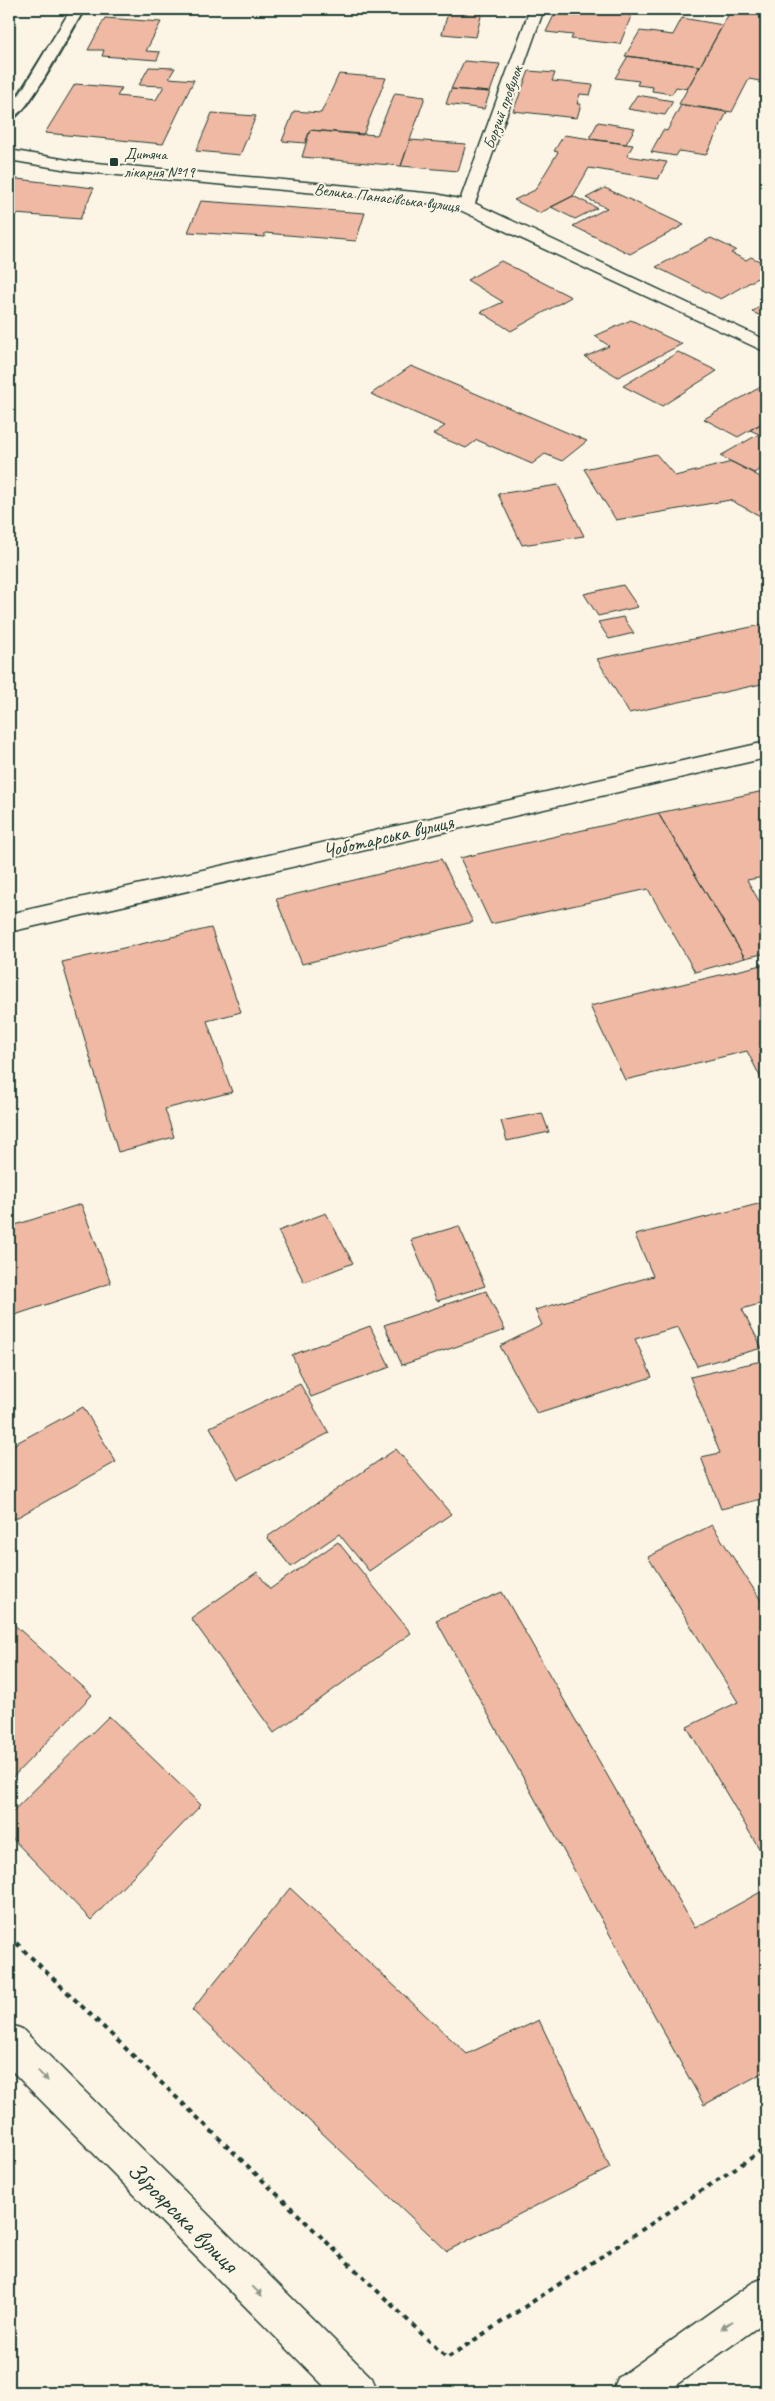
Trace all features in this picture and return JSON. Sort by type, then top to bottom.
[{"type":"street","points":[[10,116],[27,94],[78,9]]},
{"type":"street","name":"Борзий провулок","points":[[466,206],[538,9]]},
{"type":"street","name":"Велика Панасівська вулиця","points":[[9,156],[74,166],[426,198],[466,206],[766,347]]},
{"type":"street","name":"Чоботарська вулиця","points":[[9,923],[766,750]]},
{"type":"street","name":"Зброярська вулиця","points":[[9,2042],[358,2392]]},
{"type":"street","points":[[632,2392],[766,2297]]},
{"type":"path","points":[[9,1936],[447,2358],[766,2148]]},
{"type":"building","points":[[449,9],[482,12],[476,37],[442,34]]},
{"type":"building","points":[[557,9],[634,9],[620,44],[571,39],[573,35],[546,32]]},
{"type":"building","points":[[731,10],[766,15],[766,46],[763,52],[766,53],[765,82],[749,79],[732,112],[679,104]]},
{"type":"building","points":[[105,18],[161,22],[146,51],[160,52],[157,60],[102,56],[104,50],[88,50]]},
{"type":"building","points":[[682,18],[723,25],[700,66],[625,56],[640,31],[673,35]]},
{"type":"building","points":[[628,56],[700,66],[687,89],[676,87],[672,94],[652,91],[653,87],[637,85],[639,81],[615,78]]},
{"type":"building","points":[[464,61],[500,64],[490,92],[451,89]]},
{"type":"building","points":[[149,67],[175,68],[169,78],[194,80],[163,144],[45,133],[75,84],[122,88],[117,96],[156,100],[164,86],[139,85]]},
{"type":"building","points":[[529,71],[555,73],[552,81],[593,85],[590,95],[580,94],[577,104],[581,104],[577,118],[513,111]]},
{"type":"building","points":[[339,74],[386,78],[363,135],[310,130],[305,143],[282,141],[294,111],[321,113]]},
{"type":"building","points":[[451,89],[490,92],[484,109],[446,104]]},
{"type":"building","points":[[395,93],[425,97],[401,166],[302,157],[310,130],[377,135]]},
{"type":"building","points":[[637,95],[673,101],[665,115],[628,109]]},
{"type":"building","points":[[681,105],[727,112],[706,155],[679,151],[676,156],[651,152],[663,130],[667,131]]},
{"type":"building","points":[[212,113],[256,116],[240,155],[196,151]]},
{"type":"building","points":[[598,122],[635,128],[626,144],[589,139]]},
{"type":"building","points":[[564,135],[633,145],[627,156],[667,162],[658,179],[589,168],[573,196],[540,213],[514,200],[535,190],[558,152],[554,151]]},
{"type":"building","points":[[410,140],[466,144],[458,171],[401,166]]},
{"type":"building","points":[[9,178],[94,188],[80,219],[15,214],[9,228]]},
{"type":"building","points":[[605,188],[684,225],[630,254],[573,226],[607,208],[586,198]]},
{"type":"building","points":[[573,196],[597,208],[575,219],[551,207]]},
{"type":"building","points":[[201,201],[365,213],[356,241],[265,233],[265,237],[188,232]]},
{"type":"building","points":[[711,238],[736,250],[731,253],[746,260],[751,257],[766,264],[766,273],[721,299],[656,267]]},
{"type":"building","points":[[501,261],[571,297],[511,331],[481,312],[503,302],[467,280]]},
{"type":"building","points":[[766,302],[766,318],[752,312]]},
{"type":"building","points":[[631,320],[682,344],[618,377],[585,357],[609,346],[595,336]]},
{"type":"building","points":[[678,352],[717,371],[662,406],[623,386]]},
{"type":"building","points":[[411,366],[587,441],[562,461],[545,454],[532,464],[477,440],[466,448],[433,434],[445,426],[371,394]]},
{"type":"building","points":[[766,384],[766,421],[738,437],[704,419]]},
{"type":"building","points":[[766,421],[766,466],[754,473],[720,456],[759,434],[750,430]]},
{"type":"building","points":[[656,454],[675,476],[732,462],[766,480],[766,519],[730,500],[616,520],[584,469]]},
{"type":"building","points":[[558,485],[584,536],[522,545],[498,494]]},
{"type":"building","points":[[623,585],[638,607],[598,616],[584,594]]},
{"type":"building","points":[[623,617],[634,633],[609,639],[598,622]]},
{"type":"building","points":[[766,624],[766,683],[629,713],[597,659]]},
{"type":"building","points":[[764,791],[766,794],[766,880],[764,877],[747,880],[766,913],[766,953],[745,958],[658,813]]},
{"type":"building","points":[[658,813],[745,958],[695,972],[648,889],[491,924],[460,858]]},
{"type":"building","points":[[441,859],[473,922],[302,964],[276,899]]},
{"type":"building","points":[[211,928],[241,1012],[207,1021],[232,1092],[165,1109],[174,1137],[118,1152],[62,962]]},
{"type":"building","points":[[766,964],[766,1088],[747,1051],[625,1080],[590,1006]]},
{"type":"building","points":[[542,1113],[549,1132],[507,1141],[501,1121]]},
{"type":"building","points":[[766,1202],[766,1302],[742,1309],[762,1348],[697,1366],[678,1327],[635,1339],[652,1377],[537,1414],[500,1346],[542,1325],[535,1310],[653,1276],[635,1235]]},
{"type":"building","points":[[81,1204],[111,1283],[9,1317],[9,1227]]},
{"type":"building","points":[[326,1213],[353,1263],[304,1282],[278,1231]]},
{"type":"building","points":[[459,1226],[485,1286],[437,1301],[411,1240]]},
{"type":"building","points":[[486,1291],[505,1330],[402,1365],[384,1325]]},
{"type":"building","points":[[370,1326],[390,1367],[311,1397],[292,1355]]},
{"type":"building","points":[[766,1360],[766,1438],[762,1439],[766,1450],[766,1498],[721,1509],[701,1457],[720,1453],[690,1377]]},
{"type":"building","points":[[300,1384],[329,1433],[238,1479],[210,1427]]},
{"type":"building","points":[[83,1407],[116,1462],[9,1522],[9,1447]]},
{"type":"building","points":[[396,1449],[451,1514],[369,1571],[339,1534],[291,1567],[267,1537]]},
{"type":"building","points":[[712,1525],[766,1608],[766,1860],[687,1727],[738,1702],[648,1557]]},
{"type":"building","points":[[338,1542],[411,1633],[274,1733],[191,1618],[257,1572],[270,1589]]},
{"type":"building","points":[[502,1592],[695,1928],[766,1889],[766,2071],[704,2105],[436,1620]]},
{"type":"building","points":[[9,1620],[92,1695],[9,1781]]},
{"type":"building","points":[[109,1716],[201,1805],[91,1920],[9,1835],[9,1815]]},
{"type":"building","points":[[290,1888],[467,2054],[539,2020],[610,2168],[447,2251],[192,2010]]},
{"type":"tram line","points":[[9,107],[20,93],[70,9]]},
{"type":"tram line","points":[[9,121],[29,105],[85,9]]},
{"type":"place","name":"Дитяча лікарня №19","points":[[114,162]]}]
